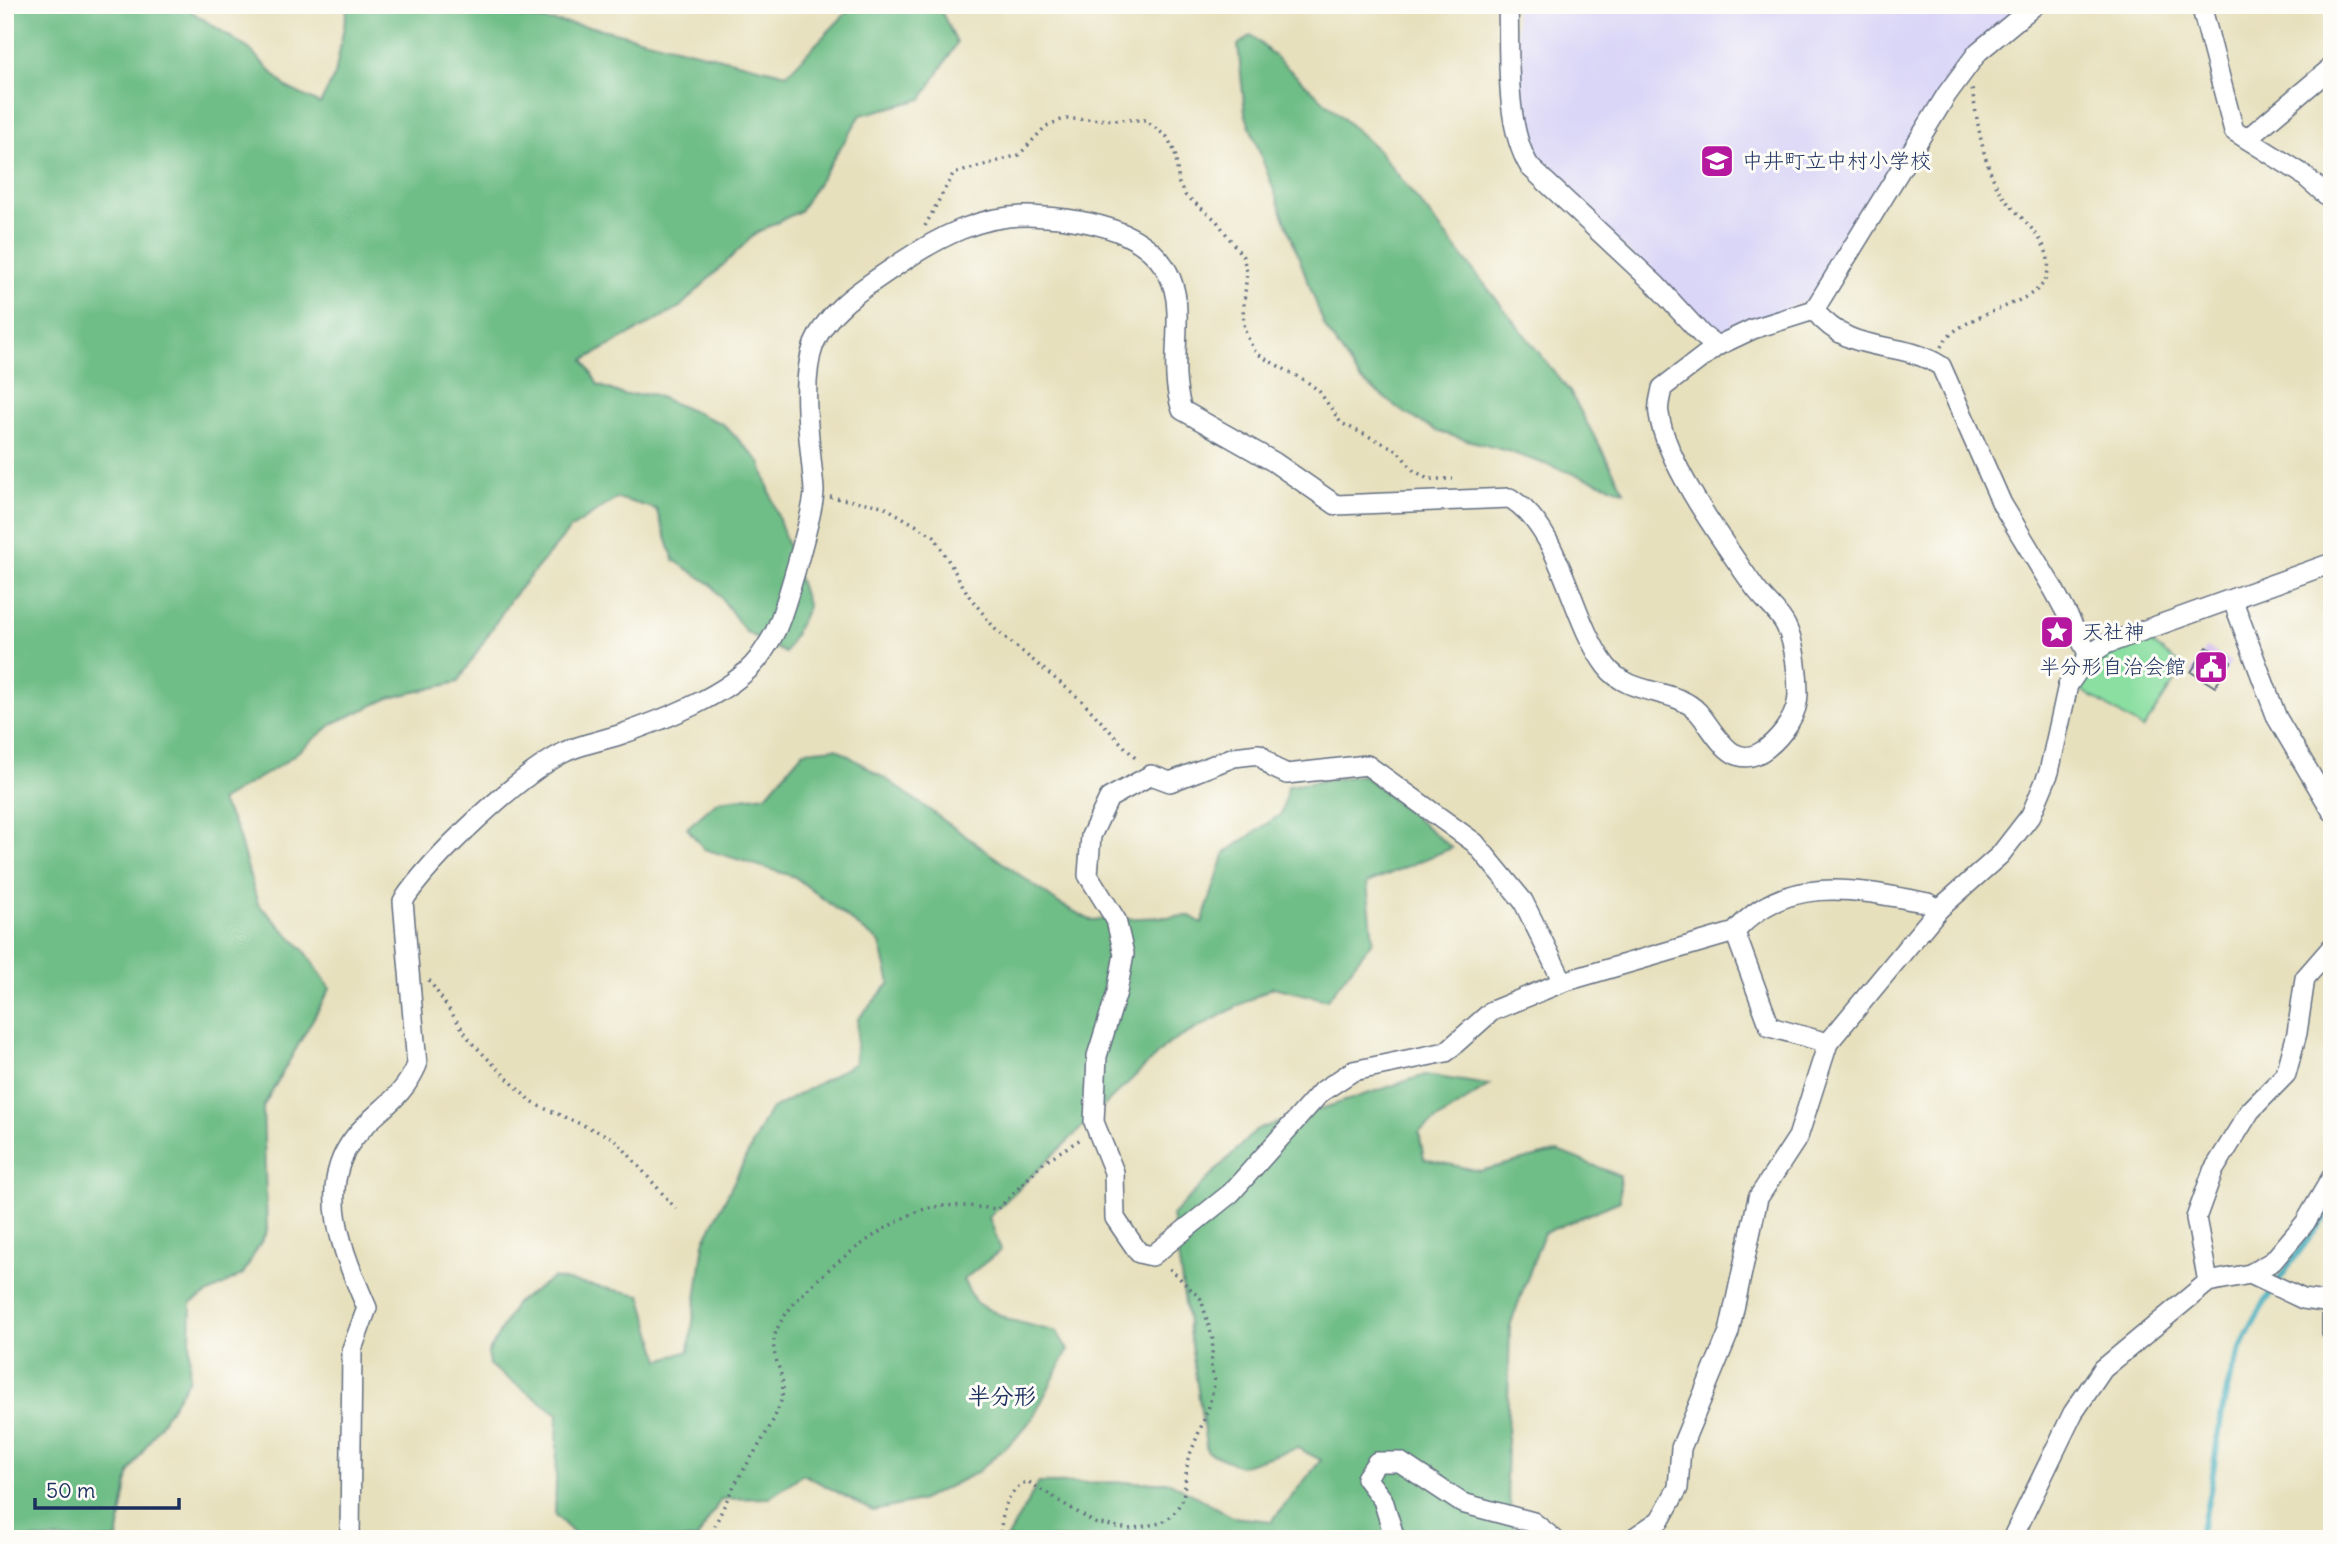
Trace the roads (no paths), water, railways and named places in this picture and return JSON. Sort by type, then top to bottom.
[{"type":"street","points":[[1507,5],[1515,129],[1519,150],[1530,167],[1657,285],[1702,335],[1717,346]]},
{"type":"street","points":[[351,1539],[352,1349],[367,1308],[334,1221],[339,1168],[353,1139],[408,1088],[417,1065],[402,901],[415,883],[508,793],[563,753],[622,734],[710,696],[732,682],[757,660],[778,626],[814,494],[808,404],[810,363],[815,342],[846,300],[920,249],[998,215],[1055,217],[1105,225],[1147,245],[1168,274],[1177,307],[1174,387],[1182,410],[1274,462],[1335,505],[1510,498],[1528,509],[1542,532],[1590,642],[1607,669],[1646,693],[1679,699],[1698,711],[1713,736],[1729,750],[1753,754],[1766,749],[1777,738],[1789,723],[1798,698],[1797,676],[1786,626],[1754,587],[1700,504],[1670,447],[1658,412],[1662,388],[1717,346],[1753,329],[1814,310],[1947,94],[1978,52],[2035,5]]},
{"type":"street","points":[[2201,5],[2234,131],[2301,173],[2332,201]]},
{"type":"street","points":[[2248,138],[2332,66]]},
{"type":"street","points":[[1814,310],[1828,327],[1856,342],[1921,354],[1941,366],[2002,504],[2054,590],[2089,655]]},
{"type":"street","points":[[1632,1539],[1660,1520],[1678,1488],[1681,1448],[1729,1332],[1758,1198],[1798,1137],[1828,1043],[1938,909],[2000,855],[2031,815],[2049,772],[2068,685],[2089,655],[2106,644],[2332,564]]},
{"type":"street","points":[[2233,601],[2277,718],[2332,811]]},
{"type":"street","points":[[1563,982],[1523,901],[1475,843],[1367,765],[1287,774],[1274,768],[1259,754],[1234,757],[1170,782],[1151,775],[1109,798],[1091,836],[1088,875],[1116,920],[1124,954],[1117,992],[1097,1056],[1096,1129],[1114,1172],[1115,1218],[1139,1253],[1152,1256],[1231,1193],[1321,1092],[1353,1071],[1446,1052],[1492,1011],[1563,982],[1735,932],[1745,921],[1786,895],[1849,888],[1928,903],[1938,909]]},
{"type":"street","points":[[1735,932],[1770,1027],[1828,1043]]},
{"type":"street","points":[[2207,1282],[2196,1218],[2213,1171],[2250,1111],[2286,1074],[2297,1033],[2305,978],[2332,947]]},
{"type":"street","points":[[2012,1539],[2073,1413],[2103,1369],[2207,1282],[2250,1274],[2273,1261],[2305,1223],[2332,1177]]},
{"type":"street","points":[[2250,1274],[2304,1299],[2332,1303]]},
{"type":"street","points":[[2332,1315],[2332,1333]]},
{"type":"street","points":[[1395,1539],[1382,1500],[1366,1478],[1377,1462],[1400,1462],[1462,1503],[1533,1522],[1554,1539]]},
{"type":"waterway","points":[[2197,1539],[2211,1487],[2225,1398],[2242,1346],[2282,1275],[2332,1209]]},
{"type":"place","name":"中井町立中村小学校","points":[[1717,161]]},
{"type":"place","name":"天社神","points":[[2057,632]]},
{"type":"place","name":"半分形自治会館","points":[[2211,667]]},
{"type":"district","name":"半分形","points":[[1002,1396]]}]
